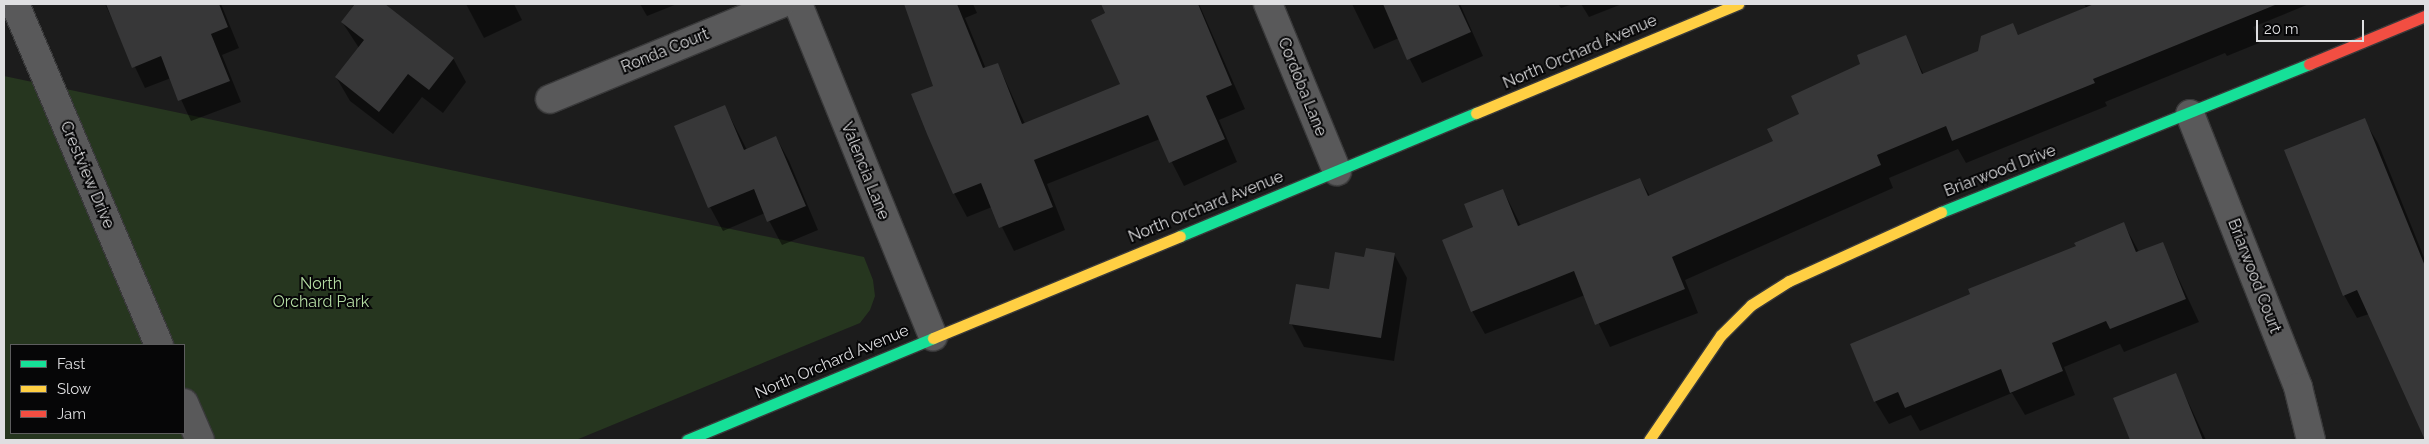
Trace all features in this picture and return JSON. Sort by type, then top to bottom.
[{"type":"street","name":"Crestview Drive","points":[[15,4],[159,344]]},
{"type":"street","name":"Ronda Court","points":[[550,98],[781,4]]},
{"type":"street","name":"Valencia Lane","points":[[798,4],[934,337]]},
{"type":"street","name":"Cordoba Lane","points":[[1268,4],[1337,171]]},
{"type":"street","name":"North Orchard Avenue","points":[[687,440],[1738,4]]},
{"type":"street","name":"Briarwood Drive","points":[[1649,440],[1721,335],[1751,305],[1789,281],[1949,208],[2190,114],[2425,16]]},
{"type":"street","name":"Briarwood Court","points":[[2190,114],[2298,387],[2311,440]]},
{"type":"street","points":[[185,405],[200,440]]},
{"type":"green space","name":"North Orchard Park","points":[[4,76],[864,257],[873,280],[875,296],[870,310],[860,323],[576,440],[4,440]]},
{"type":"building","points":[[106,4],[219,4],[228,27],[211,34],[230,81],[178,101],[161,56],[132,68]]},
{"type":"building","points":[[355,4],[385,4],[454,58],[429,90],[408,74],[379,112],[335,77],[364,40],[341,22]]},
{"type":"building","points":[[904,4],[957,4],[983,68],[998,63],[1022,124],[1120,84],[1091,20],[1105,13],[1101,4],[1198,4],[1232,85],[1206,96],[1225,139],[1169,163],[1148,115],[1034,160],[1053,207],[999,228],[981,183],[953,194],[927,134],[911,94],[933,86]]},
{"type":"building","points":[[1383,4],[1458,4],[1471,32],[1407,60]]},
{"type":"building","points":[[2094,4],[2275,5],[2093,79],[2095,83],[1952,141],[1946,126],[1877,155],[1881,165],[1672,257],[1685,289],[1595,325],[1574,271],[1471,312],[1442,240],[1473,227],[1464,204],[1503,189],[1518,226],[1640,178],[1648,196],[1773,141],[1767,129],[1799,114],[1791,96],[1860,64],[1857,55],[1906,35],[1922,74],[1978,51],[1981,36],[2013,23],[2018,35]]},
{"type":"building","points":[[725,105],[744,150],[776,136],[806,206],[767,222],[754,189],[708,208],[674,126]]},
{"type":"building","points":[[2365,118],[2425,266],[2425,440],[2357,290],[2343,296],[2284,150]]},
{"type":"building","points":[[2124,222],[2136,252],[2163,242],[2186,299],[2110,329],[2106,321],[2052,343],[2063,371],[2010,393],[2001,369],[1905,408],[1898,392],[1874,402],[1850,344],[1970,294],[1968,289],[2076,246],[2074,243]]},
{"type":"building","points":[[1366,248],[1395,253],[1381,338],[1289,324],[1296,284],[1329,289],[1335,252],[1364,257]]},
{"type":"building","points":[[2176,373],[2203,440],[2130,440],[2113,398]]},
{"type":"traffic: fast","points":[[1941,212],[2309,64]]},
{"type":"traffic: fast","points":[[1180,236],[1476,113]]},
{"type":"traffic: fast","points":[[687,440],[933,338]]},
{"type":"traffic: slow","points":[[1476,113],[1738,4]]},
{"type":"traffic: slow","points":[[1649,440],[1721,335],[1751,305],[1789,281],[1941,212]]},
{"type":"traffic: slow","points":[[933,338],[1180,236]]},
{"type":"traffic: jam","points":[[2309,64],[2425,16]]}]
